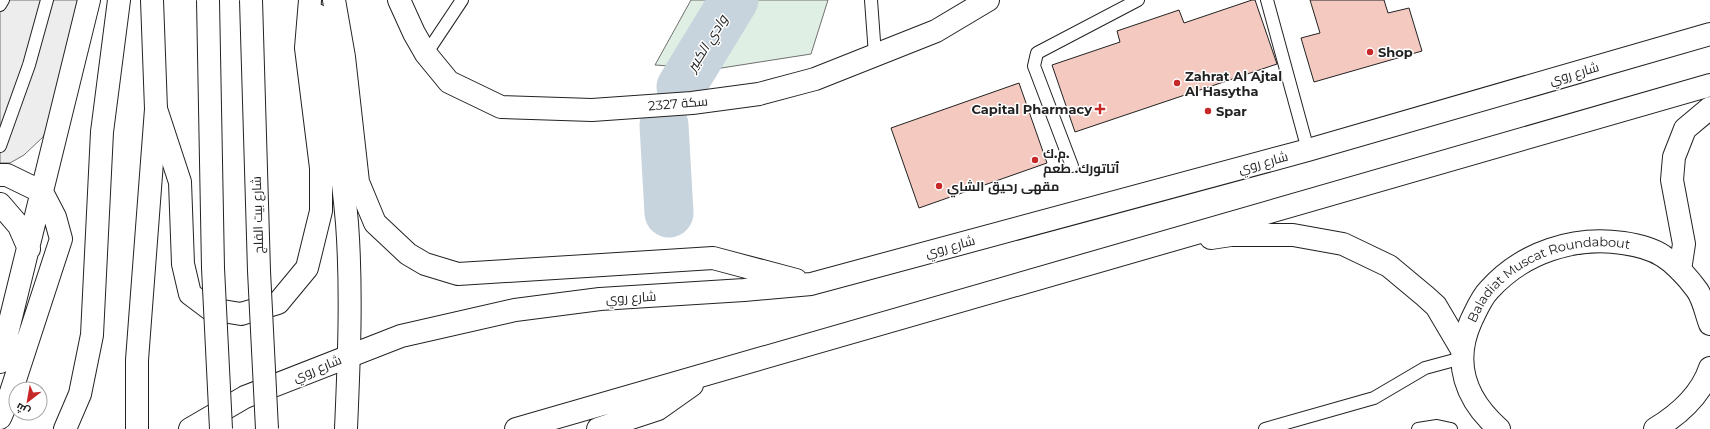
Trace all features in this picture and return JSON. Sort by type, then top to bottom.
[{"type":"main road","points":[[0,362],[89,0]]},
{"type":"main road","points":[[65,429],[80,394],[92,335],[102,132],[119,0]]},
{"type":"main road","points":[[136,429],[137,360],[156,109],[152,0]]},
{"type":"main road","points":[[208,0],[214,268],[221,429]]},
{"type":"main road","name":"شارع بيت الفلج","points":[[251,0],[259,271],[267,429]]},
{"type":"main road","points":[[156,109],[180,182],[183,264],[190,294],[210,309],[241,314],[278,303],[307,268],[321,211],[321,168],[306,48],[310,0]]},
{"type":"main road","points":[[314,0],[333,114],[347,222],[350,299],[346,429]]},
{"type":"main road","points":[[334,0],[344,57],[358,182],[375,223],[408,254],[425,264],[458,274],[713,258],[811,284]]},
{"type":"main road","name":"سكة 2327","points":[[399,0],[414,33],[426,54],[449,82],[501,107],[592,110],[692,102],[759,94],[815,79],[936,31],[988,0]]},
{"type":"main road","name":"شارع روي","points":[[190,429],[245,397],[349,355],[401,336],[515,310],[600,299],[744,290],[811,284],[1308,150],[1710,34]]},
{"type":"main road","points":[[516,429],[1710,84]]},
{"type":"main road","points":[[1680,270],[1684,244],[1672,180],[1674,157],[1685,129],[1710,108]]},
{"type":"main road","points":[[0,175],[7,175],[42,192],[55,217],[61,239],[10,395],[0,418]]},
{"type":"main road","points":[[0,204],[19,226],[29,248]]},
{"type":"main road","points":[[1142,247],[1231,235],[1293,235],[1343,244],[1389,266],[1436,306],[1462,354]]},
{"type":"main road","name":"Baladiat Muscat Roundabout","points":[[1499,429],[1486,418],[1471,397],[1462,368],[1462,354],[1466,333],[1476,310],[1488,290],[1511,270],[1538,253],[1569,243],[1607,241],[1641,246],[1663,256],[1680,270],[1704,294],[1710,324]]},
{"type":"main road","points":[[1691,401],[1707,379],[1710,368]]},
{"type":"main road","points":[[598,429],[658,409],[706,375]]},
{"type":"main road","points":[[1655,429],[1710,387]]},
{"type":"main road","points":[[1471,397],[1474,429]]},
{"type":"lane","points":[[0,5],[3,0]]},
{"type":"lane","points":[[0,146],[29,65],[47,0]]},
{"type":"lane","points":[[426,54],[462,0]]},
{"type":"lane","points":[[871,0],[875,55]]},
{"type":"lane","points":[[1072,166],[1034,66],[1038,53],[1138,0]]},
{"type":"lane","points":[[1267,0],[1308,150]]},
{"type":"lane","points":[[1265,429],[1374,398],[1425,368],[1462,354]]},
{"type":"lane","points":[[1418,429],[1437,426],[1451,429]]},
{"type":"green space","points":[[691,0],[828,0],[811,54],[715,69],[655,65]]},
{"type":"shaded area","points":[[0,0],[79,0],[55,113],[43,137],[24,155],[10,163],[0,163]]},
{"type":"building","points":[[1255,0],[1277,64],[1075,132],[1052,65],[1120,42],[1117,31],[1179,10],[1184,23]]},
{"type":"building","points":[[1310,0],[1384,0],[1388,13],[1409,8],[1422,51],[1314,82],[1301,38],[1320,33]]},
{"type":"building","points":[[1019,83],[1047,163],[919,208],[891,128]]},
{"type":"waterway","name":"وادي الكبير","points":[[681,87],[734,0]]},
{"type":"waterway","name":"وادي الكبير","points":[[664,125],[669,213]]},
{"type":"place","name":"Shop","points":[[1370,52]]},
{"type":"place","name":"Zahrat Al Ajtal Al Hasytha","points":[[1177,83]]},
{"type":"place","name":"Capital Pharmacy","points":[[1100,109]]},
{"type":"place","name":"Spar","points":[[1208,111]]},
{"type":"place","name":"م.ك. ٱتاتورك. طعم","points":[[1035,160]]},
{"type":"place","name":"مقهى رحيق الشاي","points":[[939,186]]}]
